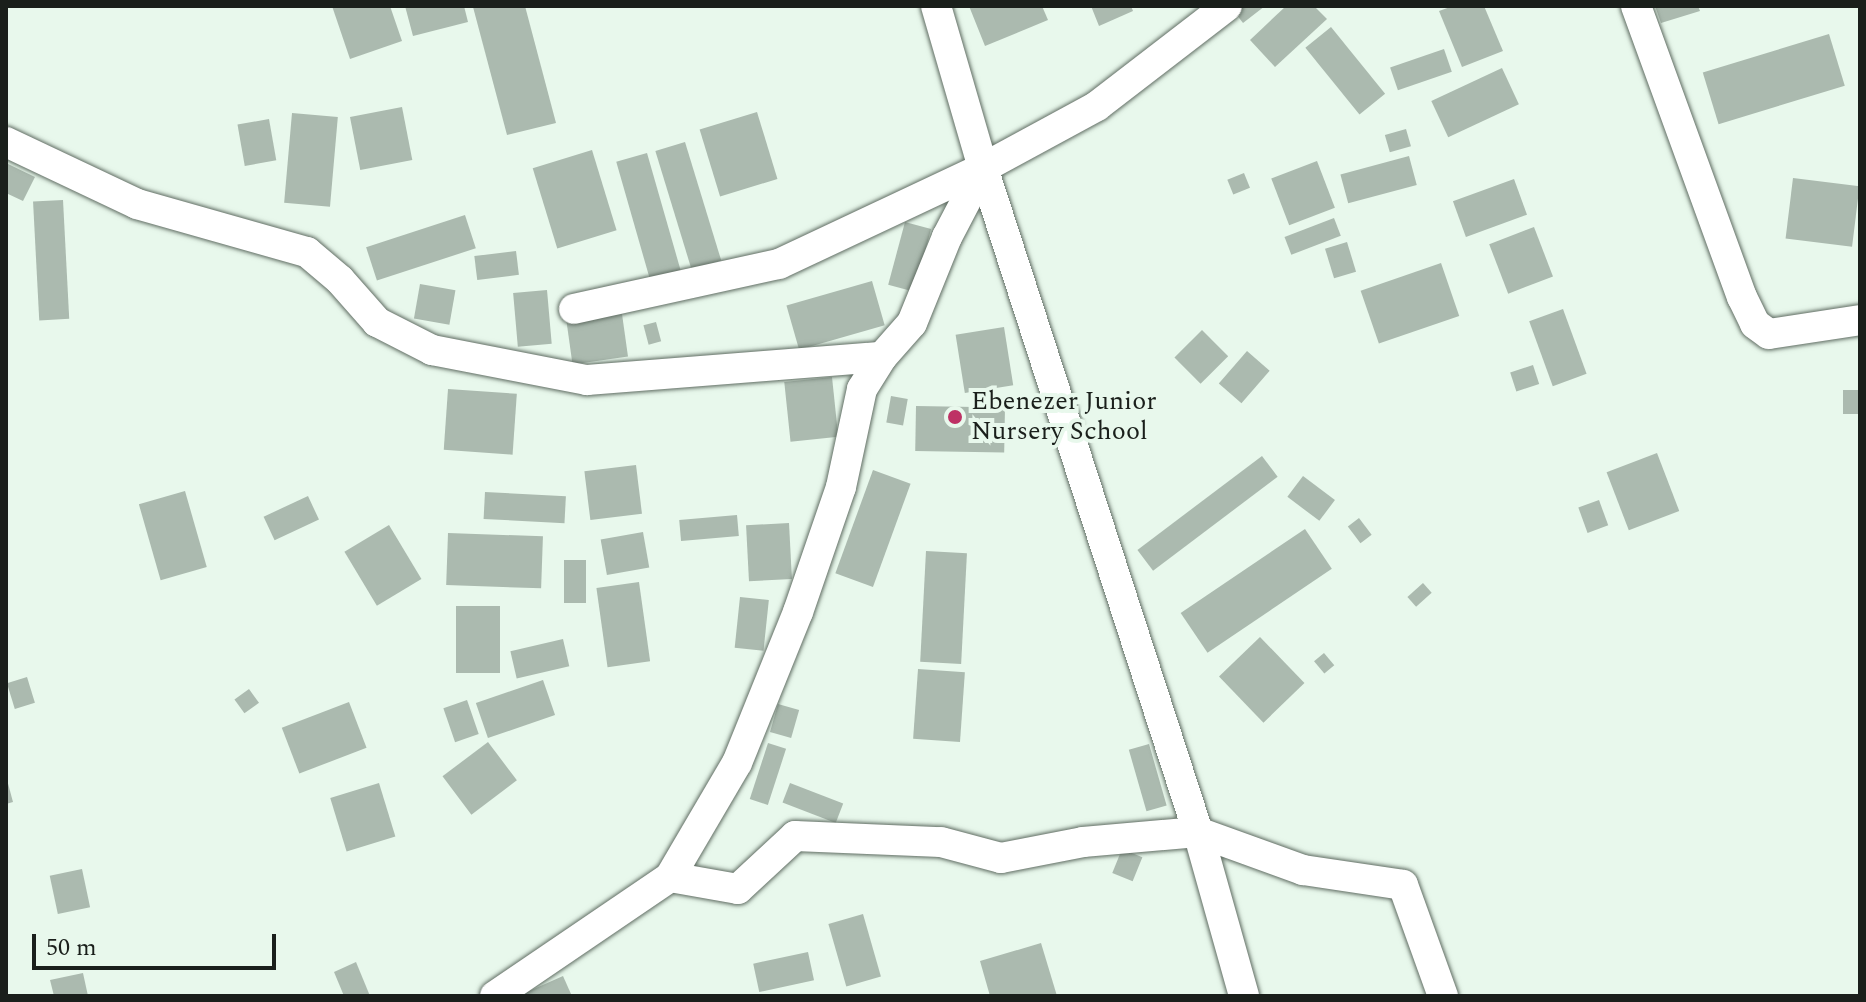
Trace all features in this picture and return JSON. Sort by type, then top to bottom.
[{"type":"street","points":[[936,6],[983,168],[1198,832],[1244,996]]},
{"type":"street","points":[[574,309],[779,264],[983,168],[1097,106],[1227,6]]},
{"type":"street","points":[[1636,6],[1742,297],[1755,324],[1769,334],[1860,320]]},
{"type":"street","points":[[6,142],[137,204],[307,252],[340,280],[377,322],[432,350],[587,380],[882,357]]},
{"type":"street","points":[[495,996],[670,877],[743,749],[798,612],[841,487],[862,389],[882,357],[912,323],[947,237],[983,168]]},
{"type":"street","points":[[670,877],[738,889],[795,836],[941,842],[1001,858],[1083,842],[1198,832],[1303,870],[1403,885],[1443,996]]},
{"type":"building","points":[[332,6],[390,6],[402,41],[350,59]]},
{"type":"building","points":[[405,6],[464,6],[468,22],[413,36]]},
{"type":"building","points":[[525,6],[556,123],[507,135],[473,7]]},
{"type":"building","points":[[969,6],[1042,6],[1048,20],[985,46]]},
{"type":"building","points":[[1091,6],[1131,6],[1133,11],[1099,26]]},
{"type":"building","points":[[1237,6],[1265,6],[1243,23],[1233,10]]},
{"type":"building","points":[[1286,6],[1314,6],[1327,19],[1275,67],[1250,40]]},
{"type":"building","points":[[1453,6],[1484,6],[1503,51],[1462,67],[1439,11]]},
{"type":"building","points":[[1655,6],[1698,6],[1700,11],[1661,23]]},
{"type":"building","points":[[1331,27],[1385,94],[1359,115],[1305,48]]},
{"type":"building","points":[[1829,34],[1845,86],[1719,124],[1703,73]]},
{"type":"building","points":[[1444,49],[1452,72],[1398,90],[1390,68]]},
{"type":"building","points":[[1502,68],[1519,104],[1448,137],[1431,101]]},
{"type":"building","points":[[402,107],[412,160],[360,170],[350,117]]},
{"type":"building","points":[[757,112],[777,179],[720,196],[700,130]]},
{"type":"building","points":[[292,113],[338,117],[330,207],[284,203]]},
{"type":"building","points":[[269,119],[276,160],[245,166],[237,125]]},
{"type":"building","points":[[1406,129],[1411,146],[1390,152],[1385,135]]},
{"type":"building","points":[[685,142],[721,261],[692,270],[655,151]]},
{"type":"building","points":[[592,150],[617,230],[557,248],[533,168]]},
{"type":"building","points":[[647,153],[681,272],[650,281],[616,162]]},
{"type":"building","points":[[1409,156],[1417,185],[1348,203],[1340,174]]},
{"type":"building","points":[[1317,161],[1335,208],[1289,225],[1271,179]]},
{"type":"building","points":[[6,163],[35,177],[23,201],[6,193]]},
{"type":"building","points":[[1244,173],[1250,188],[1233,195],[1227,180]]},
{"type":"building","points":[[1793,178],[1860,186],[1852,247],[1786,239]]},
{"type":"building","points":[[1514,179],[1527,215],[1466,237],[1453,201]]},
{"type":"building","points":[[63,200],[69,319],[39,320],[33,202]]},
{"type":"building","points":[[465,215],[476,248],[377,280],[366,247]]},
{"type":"building","points":[[1334,218],[1341,236],[1291,255],[1285,237]]},
{"type":"building","points":[[905,222],[931,229],[914,292],[888,285]]},
{"type":"building","points":[[1534,227],[1553,276],[1508,294],[1489,244]]},
{"type":"building","points":[[1347,242],[1356,272],[1334,278],[1325,249]]},
{"type":"building","points":[[516,251],[519,275],[477,280],[474,256]]},
{"type":"building","points":[[1441,263],[1459,316],[1379,344],[1361,291]]},
{"type":"building","points":[[872,281],[885,325],[799,350],[786,306]]},
{"type":"building","points":[[420,284],[455,290],[449,325],[414,318]]},
{"type":"building","points":[[547,290],[552,344],[518,347],[513,293]]},
{"type":"building","points":[[1563,309],[1587,374],[1553,386],[1529,321]]},
{"type":"building","points":[[622,314],[628,357],[573,364],[567,322]]},
{"type":"building","points":[[656,322],[661,341],[649,345],[643,325]]},
{"type":"building","points":[[1004,327],[1013,385],[965,393],[956,335]]},
{"type":"building","points":[[1202,330],[1228,356],[1201,384],[1174,358]]},
{"type":"building","points":[[1247,351],[1270,371],[1241,403],[1219,383]]},
{"type":"building","points":[[1533,365],[1539,384],[1516,391],[1510,372]]},
{"type":"building","points":[[832,377],[838,437],[791,442],[784,382]]},
{"type":"building","points":[[448,389],[517,394],[513,455],[444,450]]},
{"type":"building","points":[[1843,390],[1860,390],[1860,414],[1843,414]]},
{"type":"building","points":[[891,396],[908,399],[903,426],[886,423]]},
{"type":"building","points":[[916,406],[1005,408],[1004,453],[915,451]]},
{"type":"building","points":[[1657,453],[1679,511],[1629,530],[1607,472]]},
{"type":"building","points":[[1262,456],[1278,477],[1153,571],[1137,550]]},
{"type":"building","points":[[636,465],[642,514],[590,520],[584,471]]},
{"type":"building","points":[[873,470],[911,484],[873,587],[835,573]]},
{"type":"building","points":[[1303,476],[1335,500],[1319,521],[1287,497]]},
{"type":"building","points":[[185,491],[207,567],[161,580],[139,504]]},
{"type":"building","points":[[485,492],[566,496],[564,523],[484,519]]},
{"type":"building","points":[[308,496],[319,520],[275,540],[264,517]]},
{"type":"building","points":[[1599,500],[1608,525],[1588,533],[1578,508]]},
{"type":"building","points":[[737,515],[739,536],[681,541],[679,520]]},
{"type":"building","points":[[1359,518],[1372,535],[1360,543],[1348,526]]},
{"type":"building","points":[[789,523],[792,579],[749,581],[746,525]]},
{"type":"building","points":[[389,525],[421,579],[377,606],[344,552]]},
{"type":"building","points":[[1305,529],[1332,569],[1207,653],[1181,613]]},
{"type":"building","points":[[643,532],[649,567],[607,575],[601,539]]},
{"type":"building","points":[[448,533],[543,536],[541,588],[446,585]]},
{"type":"building","points":[[926,551],[967,553],[961,664],[920,662]]},
{"type":"building","points":[[564,560],[586,560],[586,603],[564,603]]},
{"type":"building","points":[[639,582],[650,661],[608,667],[596,588]]},
{"type":"building","points":[[1423,583],[1432,593],[1416,607],[1407,597]]},
{"type":"building","points":[[740,597],[769,600],[764,651],[735,648]]},
{"type":"building","points":[[456,606],[500,606],[500,673],[456,673]]},
{"type":"building","points":[[1260,637],[1304,683],[1263,723],[1219,677]]},
{"type":"building","points":[[563,639],[569,666],[517,678],[510,651]]},
{"type":"building","points":[[1324,653],[1334,665],[1324,674],[1314,661]]},
{"type":"building","points":[[918,669],[965,672],[960,742],[913,739]]},
{"type":"building","points":[[27,677],[35,703],[15,709],[7,683]]},
{"type":"building","points":[[543,680],[555,715],[488,738],[476,703]]},
{"type":"building","points":[[249,689],[259,703],[244,713],[234,700]]},
{"type":"building","points":[[467,700],[479,734],[455,742],[443,708]]},
{"type":"building","points":[[349,702],[367,748],[299,774],[282,728]]},
{"type":"building","points":[[778,704],[799,710],[791,738],[770,732]]},
{"type":"building","points":[[488,742],[517,780],[471,815],[442,776]]},
{"type":"building","points":[[768,743],[786,749],[768,805],[750,799]]},
{"type":"building","points":[[1149,744],[1167,806],[1146,811],[1129,750]]},
{"type":"building","points":[[6,776],[13,802],[6,804]]},
{"type":"building","points":[[379,783],[395,837],[347,851],[330,798]]},
{"type":"building","points":[[790,783],[843,803],[836,823],[782,803]]},
{"type":"building","points":[[1122,849],[1142,857],[1133,881],[1112,873]]},
{"type":"building","points":[[82,869],[90,907],[58,914],[50,876]]},
{"type":"building","points":[[863,914],[881,976],[846,986],[828,924]]},
{"type":"building","points":[[1041,943],[1057,996],[990,996],[980,961]]},
{"type":"building","points":[[808,952],[814,980],[759,992],[753,964]]},
{"type":"building","points":[[356,962],[370,996],[344,996],[334,972]]},
{"type":"building","points":[[83,973],[88,996],[54,996],[50,980]]},
{"type":"building","points":[[563,976],[571,994],[518,996]]},
{"type":"place","name":"Ebenezer Junior Nursery School","points":[[955,417]]}]
